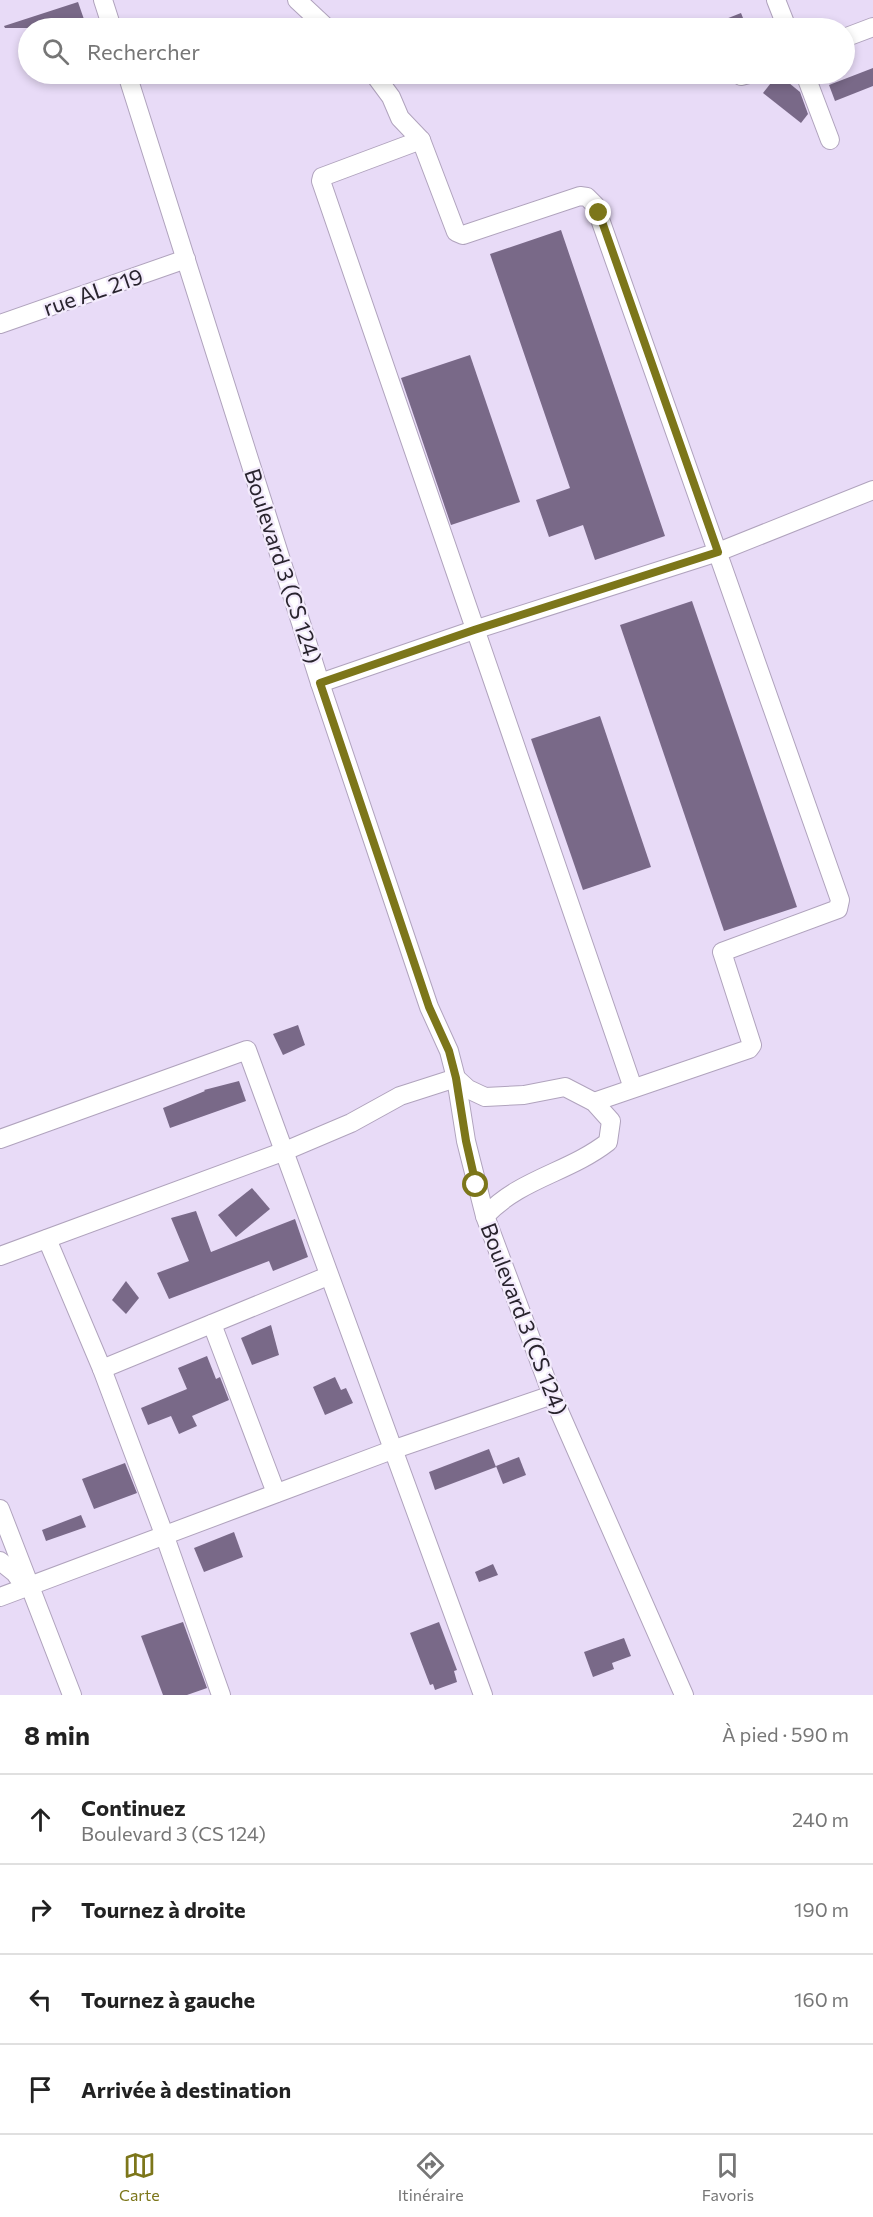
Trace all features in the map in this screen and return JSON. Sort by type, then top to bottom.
[{"type":"street","points":[[103,0],[109,18]]},
{"type":"street","points":[[297,0],[316,18]]},
{"type":"street","points":[[776,0],[783,18]]},
{"type":"street","points":[[855,34],[873,27]]},
{"type":"street","name":"Boulevard 3 (CS 124)","points":[[130,84],[320,683],[429,1007],[449,1051],[456,1078],[466,1141],[485,1216],[552,1395],[684,1695]]},
{"type":"street","points":[[381,84],[391,97],[400,118],[421,140],[459,235],[580,196],[591,200],[599,213],[840,904],[838,909],[722,952],[721,955],[752,1045],[749,1049],[594,1102]]},
{"type":"street","points":[[809,84],[830,140]]},
{"type":"street","points":[[421,140],[322,177],[321,181],[633,1088]]},
{"type":"street","name":"rue AL 219","points":[[0,324],[186,259]]},
{"type":"street","points":[[320,683],[474,630],[718,552],[873,490]]},
{"type":"street","points":[[0,1139],[247,1050],[483,1695]]},
{"type":"street","points":[[0,1256],[285,1151],[351,1123],[400,1096],[456,1078],[468,1089],[485,1097],[524,1095],[565,1087],[594,1102],[611,1121],[608,1142],[589,1156],[565,1168],[549,1172],[521,1188],[497,1204],[485,1216]]},
{"type":"street","points":[[47,1239],[102,1369],[221,1695]]},
{"type":"street","points":[[102,1369],[328,1276]]},
{"type":"street","points":[[212,1324],[276,1493]]},
{"type":"street","points":[[0,1597],[393,1450],[552,1395]]},
{"type":"street","points":[[0,1509],[28,1587],[72,1695]]},
{"type":"street","points":[[0,1561],[28,1587]]},
{"type":"building","points":[[78,2],[84,18],[29,18]]},
{"type":"building","points":[[741,13],[743,18],[728,18]]},
{"type":"building","points":[[18,21],[18,28],[5,28],[4,26]]},
{"type":"building","points":[[873,68],[873,86],[835,101],[829,85],[855,84],[855,75]]},
{"type":"building","points":[[770,84],[790,84],[800,92],[808,114],[801,123],[763,93]]},
{"type":"building","points":[[561,230],[665,536],[595,560],[583,525],[549,537],[536,500],[570,488],[490,254]]},
{"type":"building","points":[[470,355],[520,502],[451,525],[401,378]]},
{"type":"building","points":[[692,601],[797,907],[724,931],[620,625]]},
{"type":"building","points":[[600,716],[651,867],[583,890],[531,739]]},
{"type":"building","points":[[298,1025],[305,1045],[283,1055],[273,1034]]},
{"type":"building","points":[[239,1081],[246,1101],[170,1128],[163,1108],[204,1090]]},
{"type":"building","points":[[252,1188],[270,1209],[236,1237],[218,1215]]},
{"type":"building","points":[[196,1211],[211,1252],[295,1219],[308,1257],[273,1271],[269,1261],[169,1299],[157,1273],[189,1261],[171,1218]]},
{"type":"building","points":[[126,1281],[139,1298],[126,1314],[112,1300]]},
{"type":"building","points":[[271,1325],[279,1355],[252,1365],[241,1338]]},
{"type":"building","points":[[207,1356],[216,1379],[220,1377],[229,1400],[192,1416],[197,1426],[179,1434],[171,1416],[148,1425],[141,1408],[187,1389],[178,1368]]},
{"type":"building","points":[[335,1377],[341,1390],[346,1388],[353,1403],[325,1415],[313,1387]]},
{"type":"building","points":[[489,1449],[496,1467],[435,1490],[429,1472]]},
{"type":"building","points":[[519,1457],[526,1475],[503,1484],[496,1466]]},
{"type":"building","points":[[125,1463],[137,1493],[94,1509],[82,1479]]},
{"type":"building","points":[[81,1515],[86,1527],[46,1541],[42,1530]]},
{"type":"building","points":[[234,1532],[243,1557],[204,1572],[194,1548]]},
{"type":"building","points":[[493,1564],[498,1575],[479,1582],[475,1572]]},
{"type":"building","points":[[183,1622],[207,1688],[187,1695],[163,1695],[141,1636]]},
{"type":"building","points":[[439,1622],[457,1670],[454,1671],[457,1682],[435,1690],[433,1684],[430,1685],[410,1633]]},
{"type":"building","points":[[624,1638],[631,1656],[612,1663],[614,1669],[593,1677],[584,1652]]},
{"type":"route","points":[[476,1185],[449,1051],[429,1007],[320,683],[474,630],[718,552],[599,213]]}]
